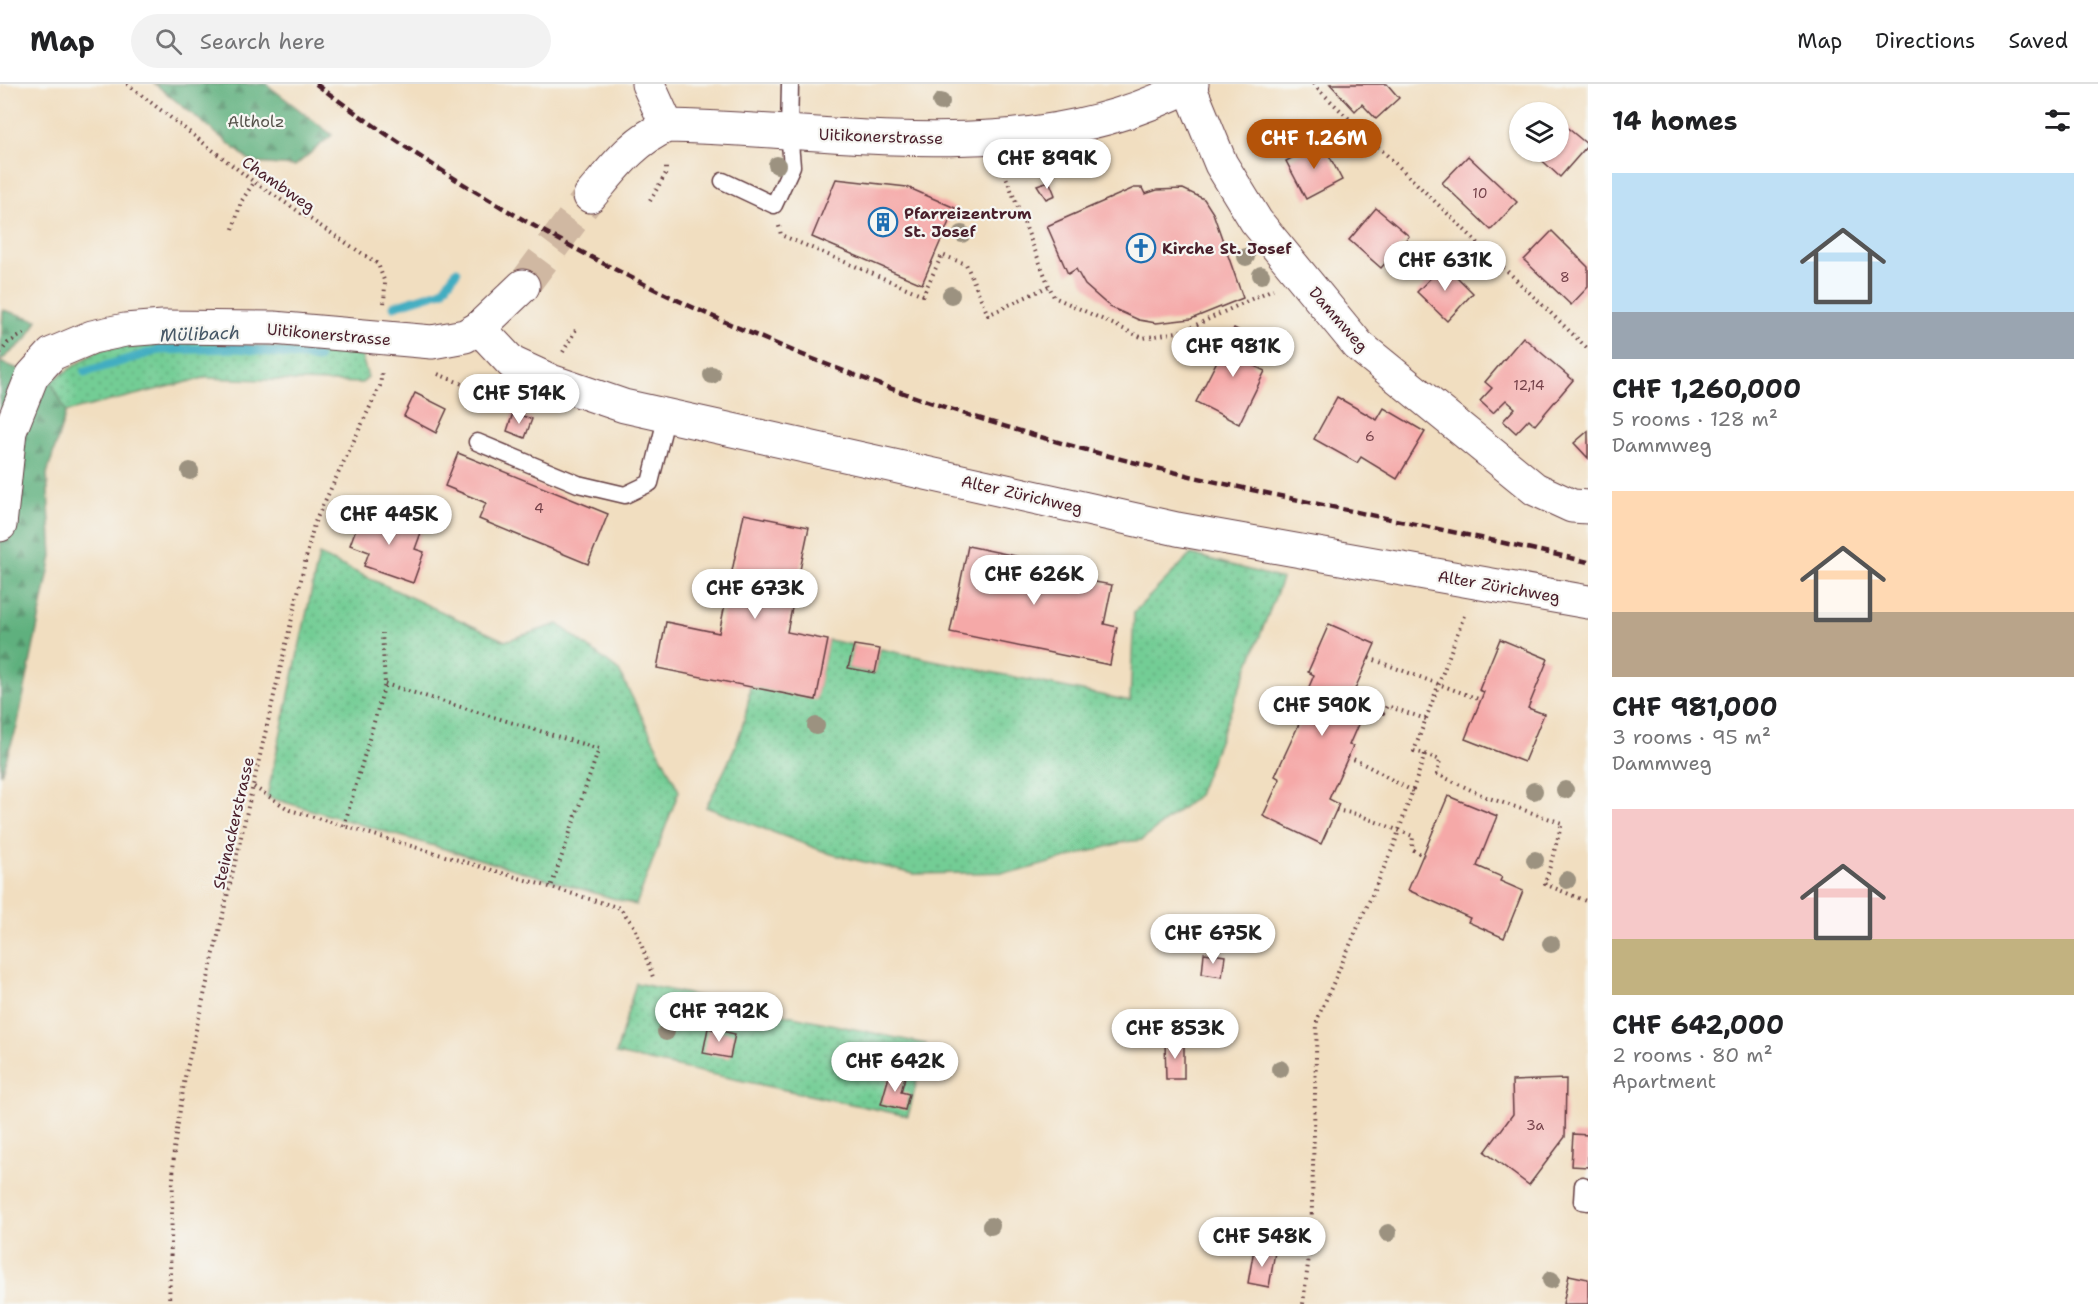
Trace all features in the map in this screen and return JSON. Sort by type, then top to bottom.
[{"type":"street","points":[[590,196],[633,147],[649,134],[667,126],[648,84]]},
{"type":"street","name":"Uitikonerstrasse","points":[[667,126],[872,138],[1015,137],[1104,118],[1147,104],[1191,85]]},
{"type":"street","name":"Dammweg","points":[[1191,85],[1221,164],[1257,221],[1358,345],[1535,489],[1572,506],[1588,507]]},
{"type":"street","name":"Uitikonerstrasse","points":[[0,525],[10,430],[32,376],[52,354],[92,338],[126,330],[164,327],[273,328],[432,342],[465,336],[479,328],[523,286]]},
{"type":"street","name":"Alter Zürichweg","points":[[479,328],[512,363],[561,385],[624,406],[1177,529],[1588,602]]},
{"type":"lane","points":[[723,181],[774,204],[792,166],[789,132],[790,84]]},
{"type":"lane","points":[[477,442],[578,484],[625,495],[650,483],[667,415]]},
{"type":"path","name":"Chambweg","points":[[126,84],[254,182],[378,264],[386,283],[384,318]]},
{"type":"path","points":[[1313,84],[1588,349]]},
{"type":"path","points":[[999,157],[1054,297],[1143,338],[1183,331],[1302,276]]},
{"type":"path","points":[[650,201],[666,173]]},
{"type":"path","points":[[233,229],[241,202],[254,182]]},
{"type":"path","points":[[774,204],[781,234],[923,295],[942,255],[966,264],[988,315],[1049,286]]},
{"type":"path","name":"Steinackerstrasse","points":[[169,1304],[174,1149],[185,1077],[314,524],[380,386],[382,363]]},
{"type":"path","points":[[435,373],[489,395],[501,394]]},
{"type":"path","points":[[1468,605],[1414,751],[1440,760],[1437,774],[1486,797],[1562,823],[1545,884],[1588,902]]},
{"type":"path","points":[[344,826],[385,684],[382,633]]},
{"type":"path","points":[[1369,657],[1480,700]]},
{"type":"path","points":[[385,684],[599,749],[551,887]]},
{"type":"path","points":[[1366,706],[1383,713],[1388,706],[1426,718]]},
{"type":"path","points":[[1303,1304],[1311,1240],[1317,1020],[1399,831],[1425,754]]},
{"type":"path","points":[[1348,757],[1372,766],[1387,779],[1413,790]]},
{"type":"path","points":[[254,787],[290,810],[620,909],[635,927],[653,977]]},
{"type":"path","points":[[1336,810],[1356,814],[1413,836],[1412,849],[1424,856]]},
{"type":"green space","name":"Altholz","points":[[155,84],[266,84],[332,135],[295,166],[253,163]]},
{"type":"green space","points":[[3,310],[37,320],[26,340],[0,361]]},
{"type":"green space","points":[[172,338],[361,354],[368,377],[362,383],[204,378],[66,412],[51,381],[99,350]]},
{"type":"green space","points":[[0,362],[51,381],[66,412],[47,474],[52,556],[17,727],[1,774]]},
{"type":"green space","points":[[1191,554],[1282,579],[1198,795],[1142,840],[1124,842],[1017,872],[914,874],[831,854],[706,807],[740,733],[750,686],[816,699],[828,640],[854,645],[849,668],[875,673],[880,649],[1130,701],[1134,612]]},
{"type":"green space","points":[[319,555],[505,641],[558,624],[619,671],[679,791],[636,905],[267,797]]},
{"type":"green space","points":[[636,983],[926,1044],[908,1116],[616,1054]]},
{"type":"building","points":[[1330,84],[1387,84],[1399,98],[1376,119],[1362,104],[1355,111]]},
{"type":"building","points":[[1569,129],[1588,145],[1560,177],[1544,162],[1569,162]]},
{"type":"building","points":[[1322,142],[1342,180],[1306,199],[1286,161]]},
{"type":"building","points":[[1468,156],[1517,202],[1491,230],[1442,183]]},
{"type":"building","name":"Pfarreizentrum St. Josef","points":[[836,179],[907,187],[955,208],[922,284],[812,237]]},
{"type":"building","points":[[1050,183],[1055,195],[1046,199],[1037,185]]},
{"type":"building","name":"Kirche St. Josef","points":[[1134,188],[1142,188],[1145,194],[1157,190],[1183,189],[1204,199],[1213,213],[1243,298],[1191,319],[1156,323],[1139,320],[1110,307],[1085,285],[1076,269],[1068,274],[1047,226]]},
{"type":"building","points":[[1376,208],[1409,236],[1381,268],[1349,240]]},
{"type":"building","points":[[1552,231],[1588,267],[1588,287],[1571,305],[1524,260]]},
{"type":"building","points":[[1444,264],[1473,293],[1447,321],[1417,292]]},
{"type":"building","points":[[1234,328],[1264,343],[1252,365],[1265,371],[1239,424],[1196,402]]},
{"type":"building","points":[[1523,337],[1573,380],[1535,425],[1529,419],[1516,433],[1503,421],[1515,408],[1506,400],[1493,413],[1480,401],[1492,388],[1485,382]]},
{"type":"building","points":[[415,393],[447,409],[436,433],[404,416]]},
{"type":"building","points":[[1337,397],[1377,420],[1384,408],[1425,432],[1397,479],[1361,457],[1357,463],[1314,439]]},
{"type":"building","points":[[513,413],[532,419],[525,438],[507,431]]},
{"type":"building","points":[[1588,431],[1588,458],[1574,443]]},
{"type":"building","points":[[458,453],[608,514],[588,564],[479,519],[486,503],[445,486]]},
{"type":"building","points":[[363,509],[422,530],[415,549],[424,552],[413,583],[364,566],[369,552],[350,545]]},
{"type":"building","points":[[744,514],[809,527],[787,632],[828,640],[816,700],[657,668],[666,622],[719,633]]},
{"type":"building","points":[[968,546],[1091,572],[1089,581],[1112,585],[1104,624],[1117,627],[1110,665],[950,632]]},
{"type":"building","points":[[1329,624],[1375,644],[1354,691],[1370,697],[1349,745],[1353,746],[1329,799],[1339,804],[1321,844],[1263,816],[1280,779],[1275,776],[1299,724],[1294,722],[1314,675],[1308,672]]},
{"type":"building","points":[[1500,639],[1548,659],[1528,708],[1544,714],[1524,762],[1465,739],[1484,692],[1479,690]]},
{"type":"building","points":[[854,645],[880,649],[875,673],[848,668]]},
{"type":"building","points":[[1448,796],[1497,816],[1477,866],[1502,877],[1500,881],[1523,891],[1504,938],[1468,922],[1470,918],[1408,890]]},
{"type":"building","points":[[1204,953],[1225,956],[1222,977],[1202,974]]},
{"type":"building","points":[[708,1028],[735,1034],[730,1058],[703,1053]]},
{"type":"building","points":[[1165,1041],[1184,1041],[1184,1079],[1166,1079]]},
{"type":"building","points":[[890,1073],[905,1077],[901,1092],[909,1094],[905,1110],[881,1104]]},
{"type":"building","points":[[1566,1079],[1565,1137],[1529,1185],[1485,1152],[1513,1114],[1512,1081]]},
{"type":"building","points":[[1573,1134],[1588,1135],[1588,1167],[1571,1166]]},
{"type":"building","points":[[1254,1249],[1275,1252],[1269,1287],[1248,1283]]},
{"type":"building","points":[[1569,1275],[1588,1279],[1588,1304],[1563,1304]]},
{"type":"waterway","name":"Mülibach","points":[[394,306],[442,291],[457,271]]},
{"type":"waterway","name":"Mülibach","points":[[85,372],[159,350],[238,348],[318,358]]},
{"type":"tunnel","points":[[523,286],[590,196]]},
{"type":"railway","points":[[316,84],[399,143],[485,197],[574,248],[664,294],[756,336],[851,374],[946,408],[1111,456],[1247,489],[1588,562]]},
{"type":"place","name":"Pfarreizentrum St. Josef","points":[[883,222]]},
{"type":"place","name":"Kirche St. Josef","points":[[1141,248]]}]
